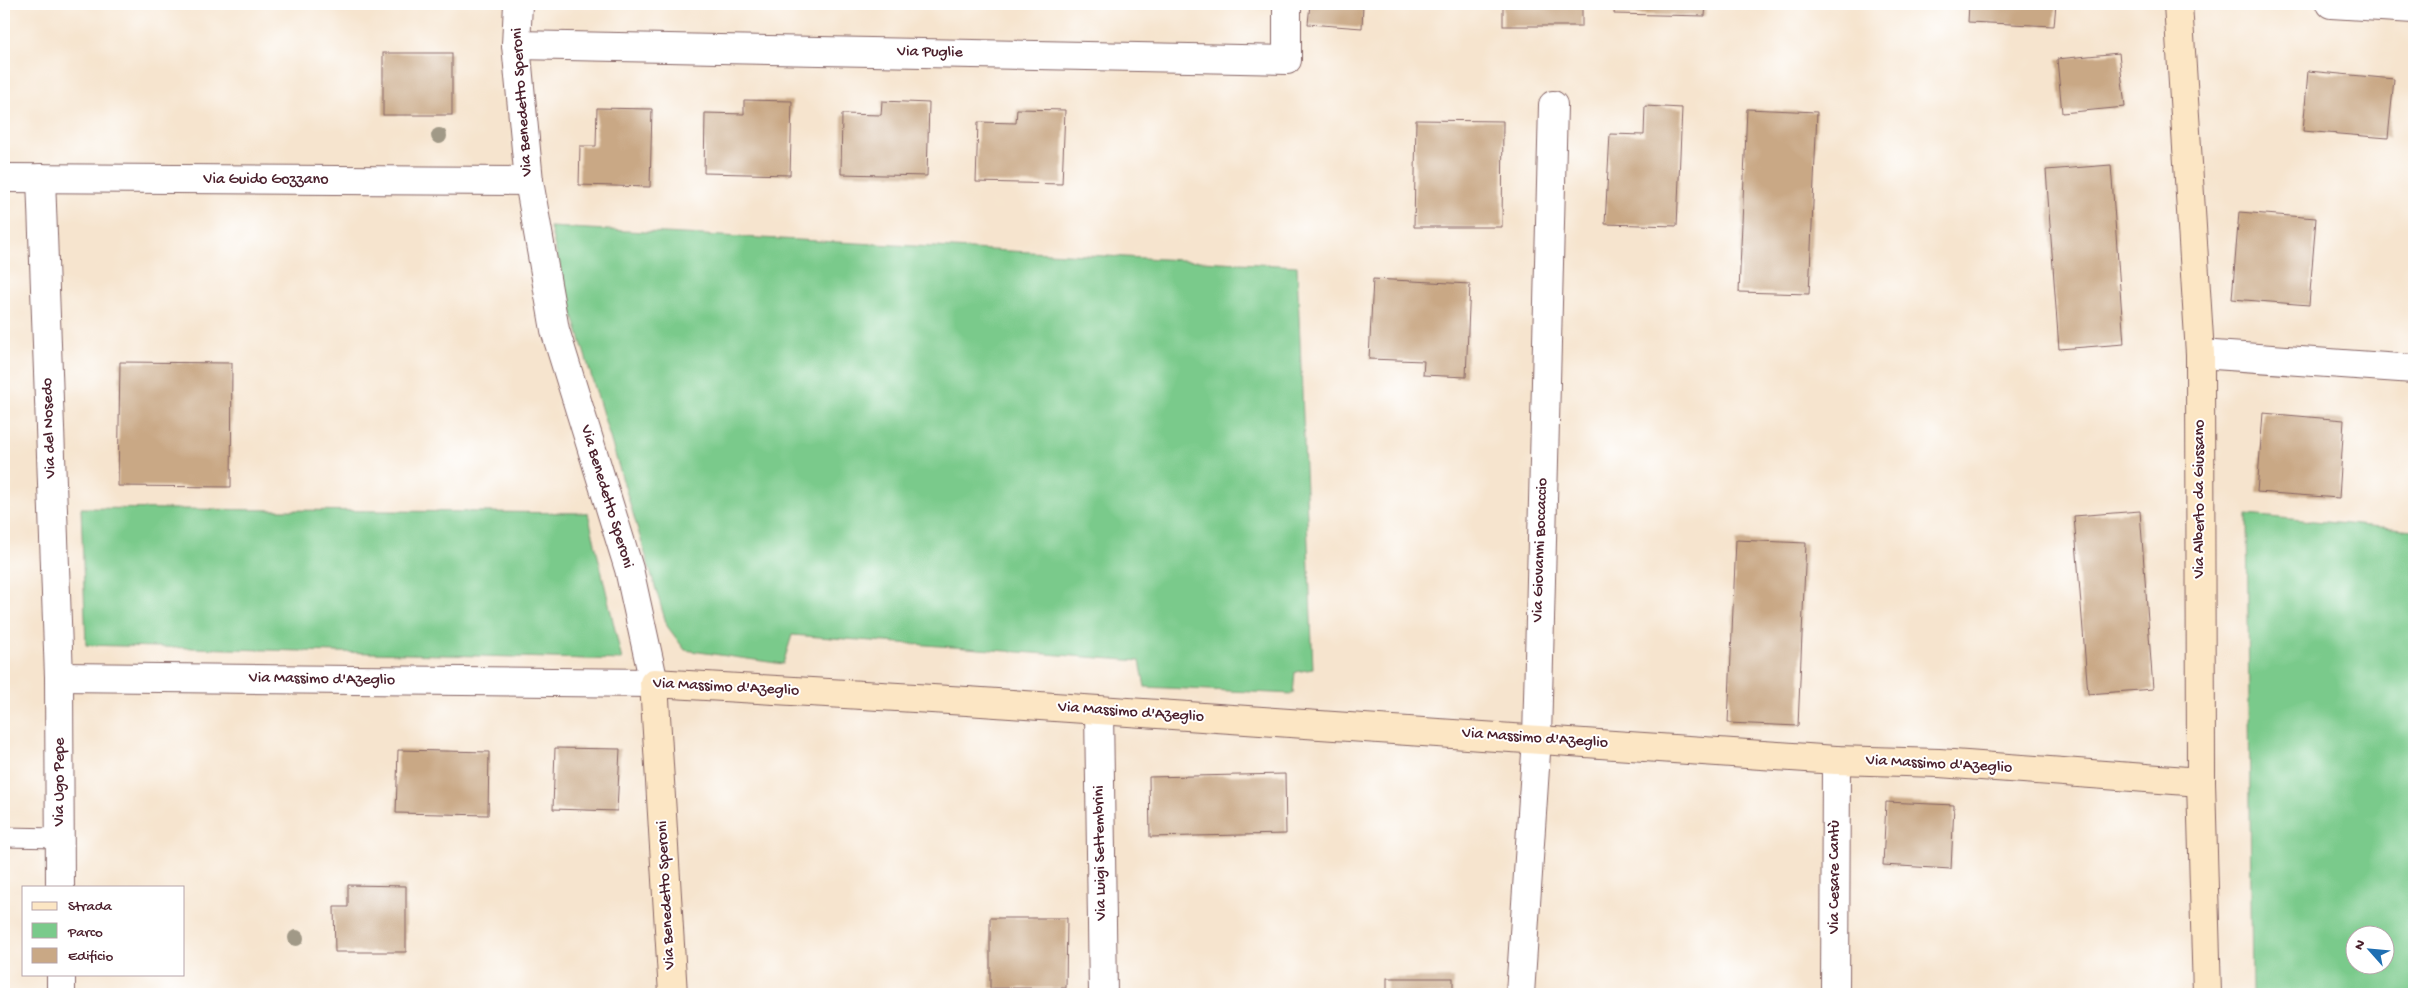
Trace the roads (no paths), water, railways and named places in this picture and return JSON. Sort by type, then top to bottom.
[{"type":"street","name":"Via Benedetto Speroni","points":[[518,4],[516,45],[529,181],[555,330],[629,569],[654,683],[673,994]]},
{"type":"street","name":"Via Puglie","points":[[516,45],[1287,60],[1287,4]]},
{"type":"street","name":"Via Alberto da Giussano","points":[[2178,4],[2200,354],[2201,782],[2208,994]]},
{"type":"street","points":[[2331,4],[2414,9]]},
{"type":"street","name":"Via Giovanni Boccaccio","points":[[1520,994],[1536,738],[1553,105]]},
{"type":"street","name":"Via Guido Gozzano","points":[[4,178],[529,181]]},
{"type":"street","name":"Via del Nosedo","points":[[41,178],[59,677]]},
{"type":"street","points":[[2200,354],[2414,368]]},
{"type":"street","name":"Via Massimo d'Azeglio","points":[[59,677],[654,683],[1536,738],[1836,760],[1939,763],[2201,782]]},
{"type":"street","name":"Via Ugo Pepe","points":[[59,677],[60,886]]},
{"type":"street","name":"Via Luigi Settembrini","points":[[1099,711],[1103,994]]},
{"type":"street","name":"Via Cesare Cantù","points":[[1835,994],[1836,760]]},
{"type":"street","points":[[61,976],[61,994]]},
{"type":"lane","points":[[4,837],[60,838]]}]
